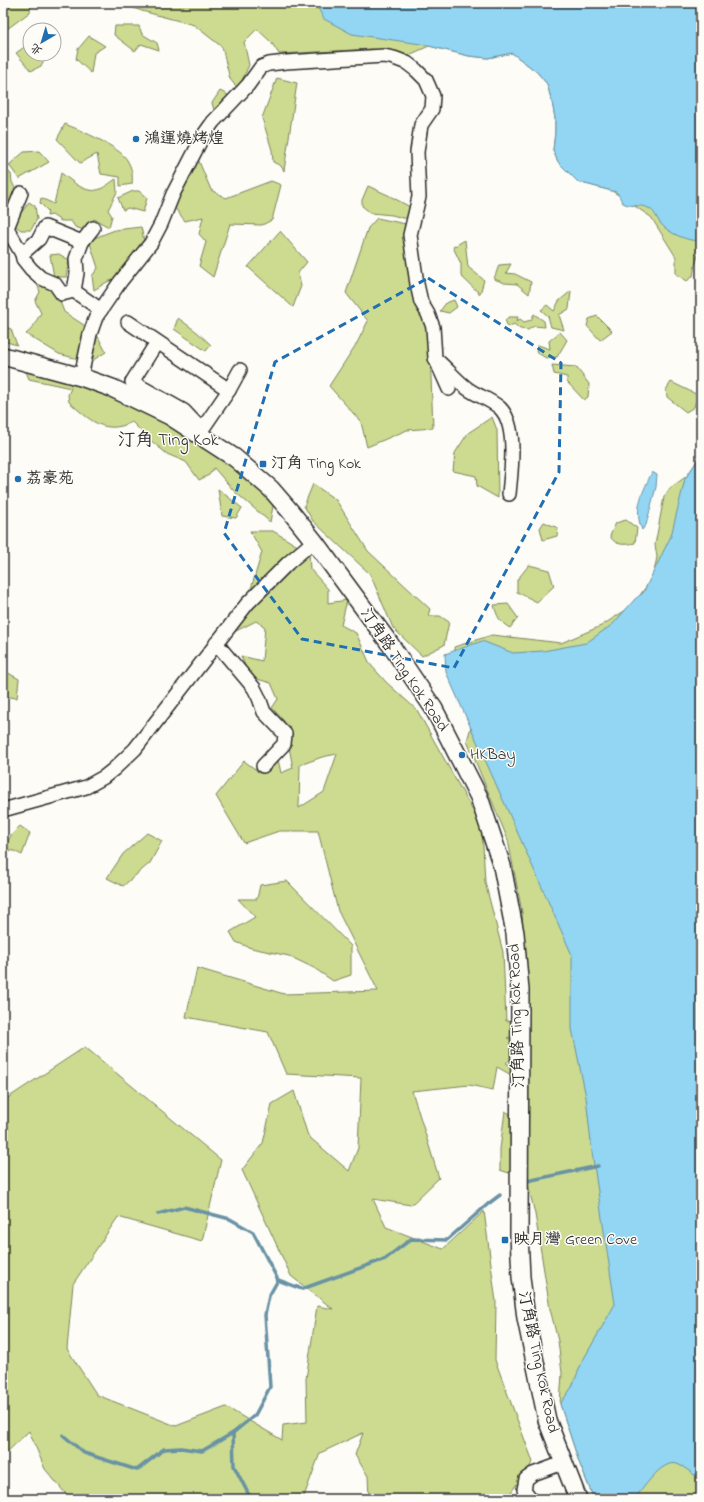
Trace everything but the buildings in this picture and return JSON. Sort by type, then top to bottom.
[{"type":"main road","name":"汀角路 Ting Kok Road","points":[[3,356],[81,377],[112,388],[170,416],[200,432],[235,458],[271,489],[314,541],[390,644],[434,709],[479,797],[502,866],[515,933],[520,990],[519,1201],[522,1284],[526,1318],[547,1420],[578,1499]]},
{"type":"street","points":[[81,377],[90,334],[101,310],[151,243],[161,224],[173,194],[203,136],[213,122],[248,85],[261,68],[269,64],[286,62],[384,56],[406,63],[416,70],[426,80],[433,96],[432,109],[422,125],[417,152],[419,197],[410,235],[421,302],[433,327],[435,358],[448,389]]},
{"type":"street","points":[[21,193],[5,225],[22,254],[23,259],[31,269],[42,278],[55,284],[62,294],[74,291],[101,310]]},
{"type":"street","points":[[22,254],[39,239],[45,227],[82,242]]},
{"type":"street","points":[[74,291],[77,273],[76,259],[82,242],[93,228]]},
{"type":"street","points":[[128,322],[229,390]]},
{"type":"street","points":[[158,342],[132,382],[184,411],[200,432],[229,390],[240,370]]},
{"type":"street","points":[[435,358],[467,389],[499,408],[506,417],[512,457],[508,494]]},
{"type":"street","points":[[3,810],[86,787],[114,769],[135,749],[247,604],[288,563],[314,541]]},
{"type":"street","points":[[216,643],[254,688],[260,698],[264,712],[285,734],[284,744],[263,766]]},
{"type":"street","points":[[531,1499],[524,1490],[526,1479],[533,1474],[563,1463]]},
{"type":"highlighted area","points":[[428,278],[561,363],[559,472],[454,668],[302,639],[224,533],[275,362]]},
{"type":"green space","points":[[13,3],[31,3],[30,12],[3,32],[3,14]]},
{"type":"green space","points":[[119,3],[701,3],[701,247],[693,276],[687,281],[676,274],[676,257],[651,217],[633,205],[623,203],[620,196],[612,191],[578,182],[557,160],[553,150],[555,118],[547,84],[537,72],[512,53],[488,58],[469,56],[429,46],[407,56],[372,49],[279,54],[271,42],[257,29],[244,42],[249,65],[238,89],[230,79],[222,47],[194,25],[142,11]]},
{"type":"green space","points":[[115,26],[139,26],[142,34],[157,43],[159,50],[141,44],[135,51],[114,35]]},
{"type":"green space","points":[[89,36],[105,46],[94,53],[91,73],[76,59],[78,49]]},
{"type":"green space","points":[[22,49],[22,60],[16,53]]},
{"type":"green space","points":[[24,62],[43,62],[41,66],[31,71]]},
{"type":"green space","points":[[277,78],[297,83],[284,171],[281,166],[273,162],[272,150],[262,118]]},
{"type":"green space","points":[[220,91],[232,97],[215,113],[212,103]]},
{"type":"green space","points":[[65,124],[99,139],[123,155],[131,169],[132,184],[120,186],[120,177],[101,174],[97,154],[80,163],[57,139]]},
{"type":"green space","points":[[39,151],[49,162],[19,179],[9,165],[24,152]]},
{"type":"green space","points":[[198,159],[211,190],[226,198],[271,181],[281,185],[272,220],[262,225],[230,224],[213,277],[199,266],[206,242],[199,234],[203,217],[185,221],[174,207]]},
{"type":"green space","points":[[4,168],[11,174],[12,182],[15,188],[6,216],[3,218]]},
{"type":"green space","points":[[61,173],[87,190],[97,190],[116,179],[117,192],[108,210],[112,216],[109,227],[94,219],[84,230],[75,227],[71,221],[61,221],[52,215],[47,216],[48,211],[40,203],[41,198],[54,204]]},
{"type":"green space","points":[[368,186],[412,208],[409,218],[371,213],[362,206],[362,200]]},
{"type":"green space","points":[[133,191],[139,191],[147,198],[143,212],[128,208],[123,210],[118,198]]},
{"type":"green space","points":[[29,202],[35,206],[37,219],[31,230],[21,230],[13,224]]},
{"type":"green space","points":[[377,218],[406,224],[410,270],[429,326],[433,428],[407,430],[367,447],[361,422],[329,386],[357,343],[368,321],[346,293],[368,228]]},
{"type":"green space","points":[[141,227],[145,245],[137,270],[107,282],[94,290],[92,276],[98,268],[89,240],[115,230]]},
{"type":"green space","points":[[280,231],[307,262],[298,273],[301,286],[293,307],[248,267]]},
{"type":"green space","points":[[465,240],[468,267],[484,280],[480,294],[461,276],[461,264],[453,247]]},
{"type":"green space","points":[[59,254],[69,260],[66,277],[54,277],[50,255]]},
{"type":"green space","points":[[511,264],[506,273],[515,274],[531,282],[529,294],[517,284],[505,283],[494,279],[499,265]]},
{"type":"green space","points":[[36,281],[55,288],[64,312],[96,333],[106,352],[90,362],[59,354],[26,334],[33,327],[41,313],[35,301],[40,292]]},
{"type":"green space","points":[[571,291],[569,309],[559,315],[564,330],[551,327],[548,316],[541,310],[547,305],[554,311],[559,301]]},
{"type":"green space","points":[[454,300],[457,307],[449,313],[440,311],[446,303]]},
{"type":"green space","points":[[534,314],[544,321],[545,327],[534,326],[528,330],[520,329],[514,324],[508,327],[505,320],[509,317],[518,317],[517,321],[520,319],[524,322],[531,320]]},
{"type":"green space","points":[[597,316],[612,331],[600,340],[587,326],[589,319]]},
{"type":"green space","points":[[178,318],[211,345],[206,351],[174,329]]},
{"type":"green space","points":[[3,326],[11,329],[17,345],[3,341]]},
{"type":"green space","points":[[560,332],[567,340],[557,357],[546,358],[536,352],[538,345],[550,349],[549,341]]},
{"type":"green space","points":[[552,365],[576,367],[589,384],[588,397],[584,400],[567,382],[567,377],[554,374]]},
{"type":"green space","points":[[25,369],[83,382],[197,438],[274,501],[270,522],[234,491],[214,468],[209,475],[199,480],[186,462],[167,454],[132,422],[122,426],[113,427],[98,424],[69,402],[68,395],[71,388],[29,379]]},
{"type":"green space","points":[[671,382],[698,395],[694,407],[686,412],[667,397],[666,390]]},
{"type":"green space","points":[[492,417],[497,430],[498,498],[477,486],[476,476],[453,471],[455,453],[468,433]]},
{"type":"green space","points":[[701,446],[701,1499],[594,1499],[579,1462],[560,1404],[562,1373],[558,1341],[550,1309],[535,1214],[526,1169],[527,997],[522,912],[508,840],[467,741],[474,716],[454,647],[492,635],[561,643],[601,626],[632,606],[648,584],[654,572],[657,557],[655,545],[664,497],[670,488],[687,476],[697,461]]},
{"type":"green space","points":[[313,484],[336,500],[368,551],[430,609],[428,616],[440,616],[449,622],[444,645],[422,656],[393,628],[370,574],[313,521],[304,506]]},
{"type":"green space","points":[[218,489],[242,508],[236,518],[222,516]]},
{"type":"green space","points":[[626,520],[637,528],[635,543],[617,543],[610,536],[616,523]]},
{"type":"green space","points":[[544,522],[558,528],[557,536],[543,540],[540,528]]},
{"type":"green space","points":[[250,531],[273,531],[309,553],[310,569],[328,589],[328,603],[347,600],[341,625],[356,633],[370,664],[386,682],[417,710],[482,827],[485,882],[503,952],[506,1021],[515,1020],[514,1035],[507,1038],[515,1041],[514,1056],[506,1063],[515,1068],[513,1076],[497,1067],[493,1090],[469,1085],[412,1091],[439,1178],[411,1205],[373,1199],[386,1227],[443,1249],[484,1211],[496,1302],[495,1360],[533,1462],[506,1499],[369,1499],[368,1476],[355,1455],[363,1433],[320,1453],[303,1499],[70,1499],[45,1469],[29,1431],[3,1456],[3,1101],[85,1047],[221,1160],[202,1241],[118,1217],[73,1284],[67,1349],[97,1395],[176,1426],[226,1407],[282,1440],[283,1425],[307,1422],[306,1379],[317,1306],[333,1309],[291,1276],[242,1170],[263,1143],[272,1104],[294,1091],[308,1136],[349,1171],[358,1148],[361,1078],[286,1074],[268,1032],[186,1017],[197,968],[284,994],[378,991],[338,911],[318,831],[279,831],[244,843],[216,796],[244,761],[258,771],[266,750],[277,755],[281,773],[293,768],[284,721],[272,708],[278,699],[271,683],[250,677],[241,656],[262,661],[265,627],[256,621],[230,634],[250,592],[262,552]],"holes":[[[337,754],[324,792],[299,808],[300,765],[322,757]]]},
{"type":"green space","points":[[529,565],[549,570],[554,586],[537,602],[517,592],[517,580]]},
{"type":"green space","points":[[508,604],[518,618],[510,628],[499,618],[494,605]]},
{"type":"green space","points":[[3,670],[19,679],[17,698],[3,696]]},
{"type":"green space","points":[[20,826],[30,833],[22,855],[14,851],[4,850],[11,835]]},
{"type":"green space","points":[[147,833],[162,841],[150,863],[123,886],[107,878],[123,854]]},
{"type":"green space","points":[[287,881],[351,946],[351,975],[333,981],[314,968],[289,956],[251,948],[236,942],[230,932],[255,917],[238,899],[257,899],[260,885]]},
{"type":"green space","points":[[505,1111],[515,1117],[514,1165],[509,1173],[500,1170],[500,1149]]},
{"type":"water","points":[[319,3],[701,3],[701,241],[690,240],[674,234],[661,224],[652,210],[624,203],[621,201],[616,192],[578,182],[558,162],[553,150],[555,118],[547,84],[537,72],[512,53],[488,58],[469,56],[421,44],[352,34],[324,19],[318,8]]},
{"type":"water","points":[[701,455],[701,1480],[680,1465],[671,1464],[665,1466],[653,1476],[634,1499],[594,1499],[579,1462],[560,1404],[572,1387],[582,1362],[615,1304],[592,1152],[586,1097],[572,1029],[572,955],[446,672],[445,654],[482,641],[513,653],[543,651],[586,643],[613,624],[635,599],[643,593],[671,536],[685,479]]},
{"type":"water","points":[[652,472],[657,475],[656,487],[646,525],[642,530],[638,514],[640,500]]},
{"type":"waterway","points":[[527,1181],[598,1166]]},
{"type":"waterway","points":[[63,1435],[84,1453],[137,1470],[164,1449],[181,1448],[202,1451],[233,1433],[255,1415],[270,1387],[265,1315],[269,1296],[278,1280],[302,1289],[385,1259],[411,1239],[447,1240],[500,1195]]},
{"type":"waterway","points":[[158,1214],[184,1207],[230,1219],[253,1232],[278,1280]]},
{"type":"waterway","points":[[233,1433],[234,1466],[251,1499]]},
{"type":"place","name":"鴻運燒烤煌","points":[[136,139]]},
{"type":"place","name":"汀角 Ting Kok","points":[[263,464]]},
{"type":"place","name":"荔豪苑","points":[[18,479]]},
{"type":"place","name":"HKBay","points":[[462,755]]},
{"type":"place","name":"映月灣 Green Cove","points":[[505,1240]]},
{"type":"district","name":"汀角 Ting Kok","points":[[168,441]]}]
